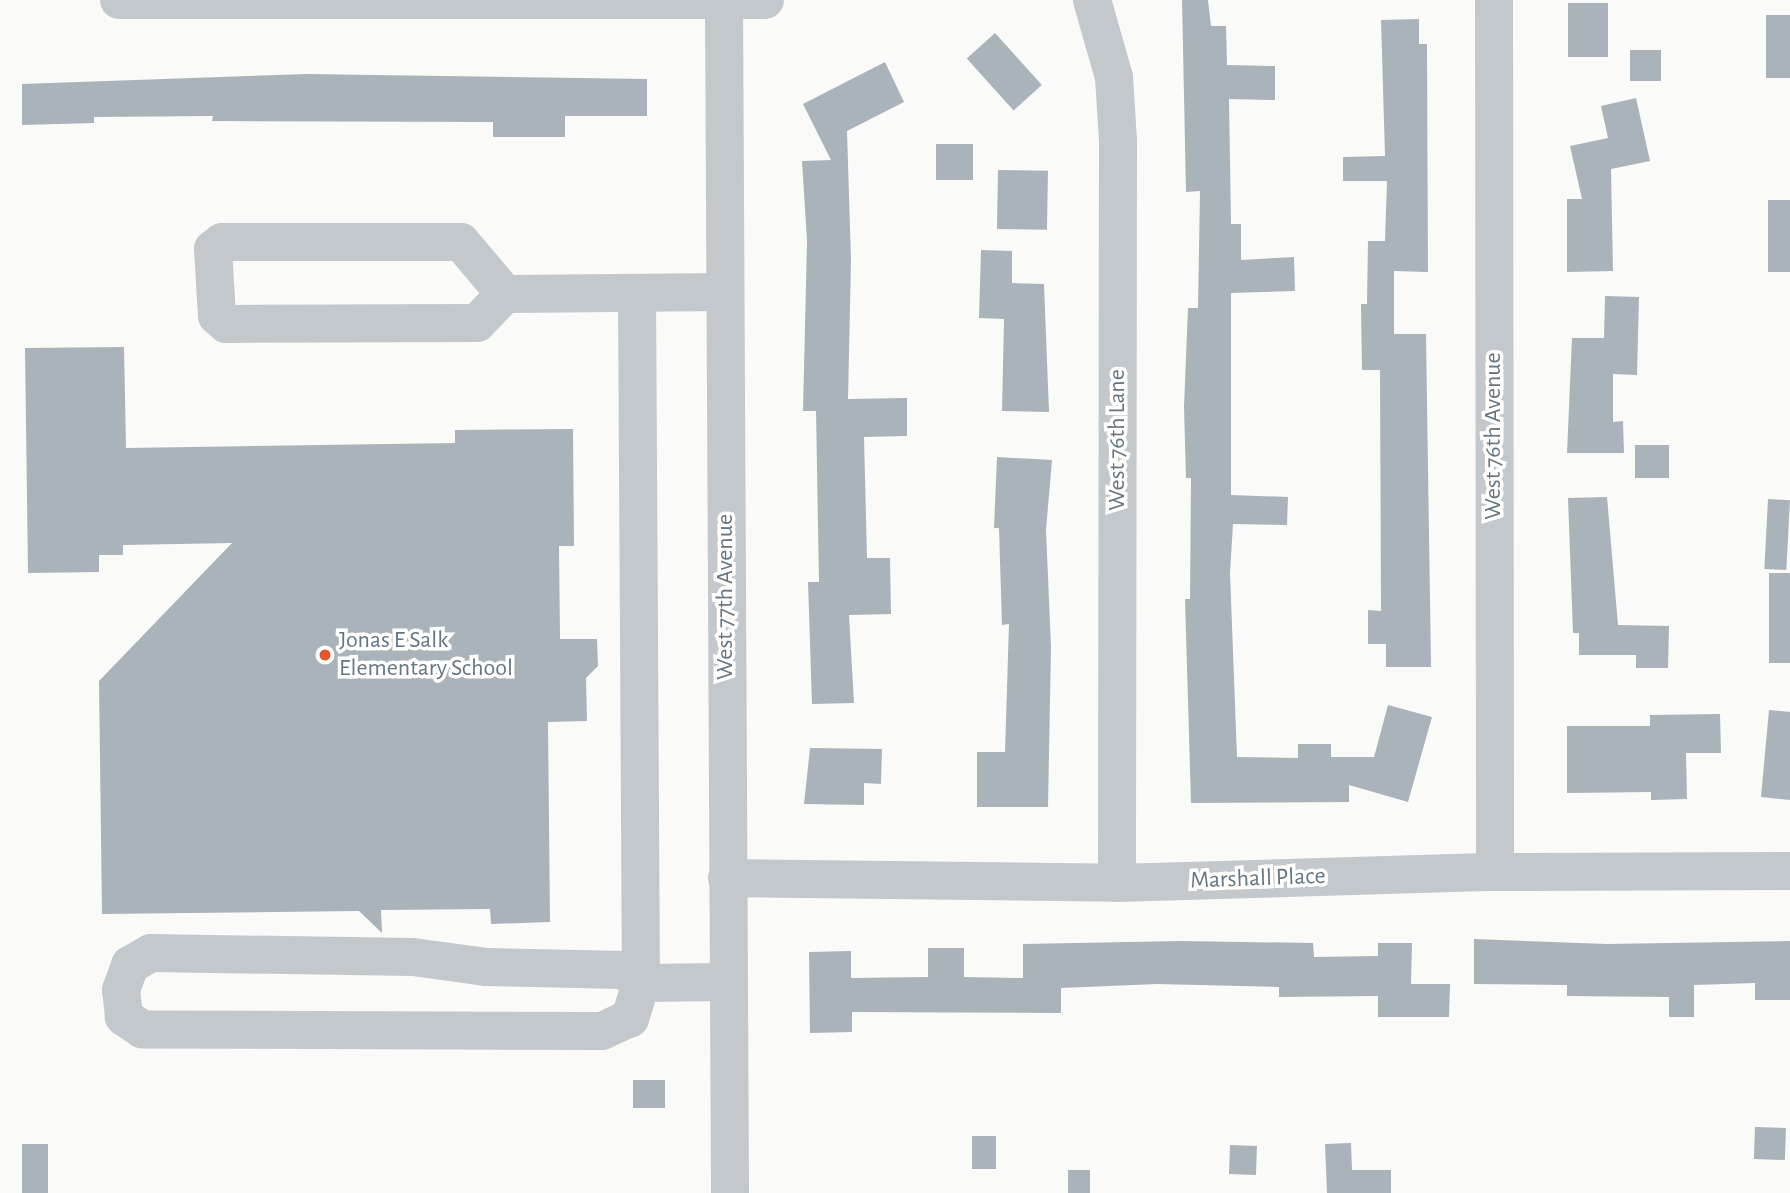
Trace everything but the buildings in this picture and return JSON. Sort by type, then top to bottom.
[{"type":"street","points":[[119,0],[765,0]]},
{"type":"street","name":"West 76th Lane","points":[[1092,0],[1114,77],[1118,141],[1117,883]]},
{"type":"street","name":"West 76th Avenue","points":[[1494,0],[1495,872]]},
{"type":"street","name":"West 77th Avenue","points":[[724,2],[730,1193]]},
{"type":"street","points":[[505,294],[461,242],[222,242],[213,248],[217,316],[226,324],[477,323],[505,294],[724,292]]},
{"type":"street","points":[[637,293],[641,984],[630,1018],[602,1031],[142,1028],[124,1017],[121,990],[130,965],[151,953],[413,957],[487,967],[623,970],[641,984],[727,982]]},
{"type":"street","name":"Marshall Place","points":[[727,878],[1117,883],[1495,872],[1790,871]]},
{"type":"place","name":"Jonas E Salk Elementary School","points":[[325,655]]}]
